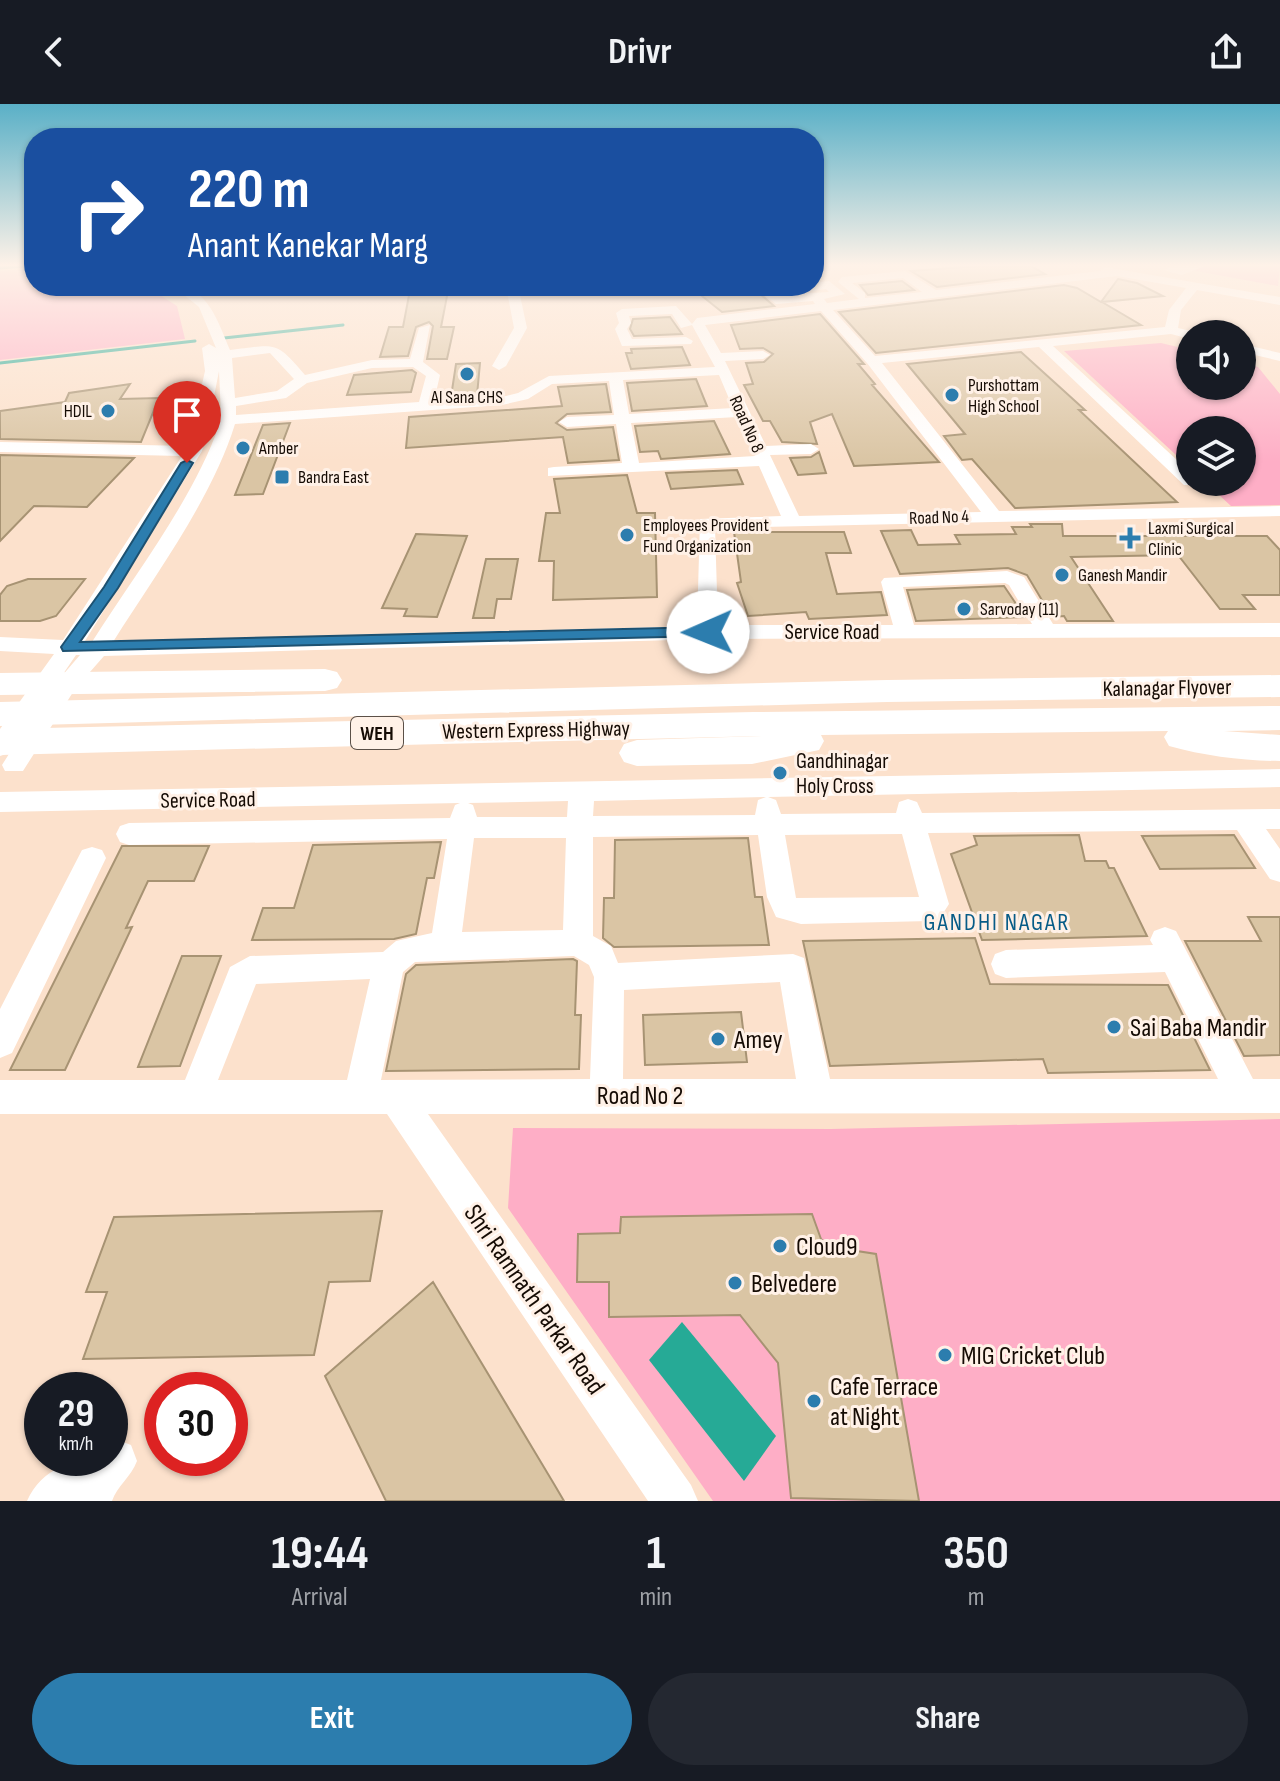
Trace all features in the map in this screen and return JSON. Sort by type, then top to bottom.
[{"type":"highway","points":[[1054,689],[1193,665],[1280,664]]},
{"type":"highway","points":[[0,684],[739,675],[893,707]]},
{"type":"highway","name":"Kalanagar Flyover","points":[[1054,689],[1280,686]]},
{"type":"highway","name":"Western Express Highway","points":[[0,714],[751,711],[893,707],[1054,689]]},
{"type":"highway","points":[[4,755],[752,751],[893,707]]},
{"type":"highway","name":"Western Express Highway","points":[[893,707],[1072,721]]},
{"type":"highway","name":"Western Express Highway","points":[[4,755],[751,711]]},
{"type":"highway","name":"Kalanagar Flyover","points":[[1072,721],[1280,718]]},
{"type":"highway","points":[[1072,721],[1253,748],[1280,748]]},
{"type":"street","points":[[55,684],[98,649],[178,522],[221,444],[229,411],[210,331]]},
{"type":"street","points":[[416,363],[424,331]]},
{"type":"street","points":[[499,366],[519,331]]},
{"type":"street","points":[[627,331],[628,344],[686,341]]},
{"type":"street","name":"Road No 8","points":[[692,331],[714,352],[792,521]]},
{"type":"street","points":[[847,331],[993,516]]},
{"type":"street","points":[[872,360],[1161,331]]},
{"type":"street","points":[[1044,345],[1176,469]]},
{"type":"street","points":[[219,362],[276,351],[302,380]]},
{"type":"street","points":[[631,467],[622,419],[618,351],[763,355]]},
{"type":"street","points":[[1258,352],[1280,357]]},
{"type":"street","points":[[1258,352],[1273,371]]},
{"type":"street","points":[[204,422],[281,395],[302,380],[343,379],[374,357],[416,363],[433,375],[426,405]]},
{"type":"street","points":[[4,755],[55,684],[69,647],[155,518],[194,451],[219,362]]},
{"type":"street","points":[[229,411],[502,401],[523,396],[549,380],[618,372],[724,371]]},
{"type":"street","points":[[567,422],[741,412]]},
{"type":"street","points":[[0,447],[194,451]]},
{"type":"street","points":[[554,472],[761,456],[811,449]]},
{"type":"street","points":[[0,463],[168,464]]},
{"type":"street","points":[[1205,496],[1221,511]]},
{"type":"street","points":[[1272,511],[1280,526]]},
{"type":"street","name":"Road No 4","points":[[708,632],[706,523],[1272,511]]},
{"type":"street","points":[[904,626],[890,584],[895,580],[1012,578],[1043,625]]},
{"type":"street","name":"Service Road","points":[[0,644],[98,649],[904,626],[1043,625],[1280,630]]},
{"type":"street","name":"Service Road","points":[[0,802],[1280,778]]},
{"type":"street","points":[[764,790],[781,897],[786,908],[801,912],[930,909],[935,897],[900,787]]},
{"type":"street","points":[[578,943],[581,792]]},
{"type":"street","points":[[445,946],[466,794]]},
{"type":"street","points":[[159,833],[174,800]]},
{"type":"street","points":[[1244,819],[1280,871]]},
{"type":"street","points":[[129,834],[1280,819]]},
{"type":"street","points":[[0,1042],[92,858]]},
{"type":"street","points":[[195,1097],[241,977],[250,970],[389,965],[407,950],[445,946],[578,943],[600,956],[607,965],[606,1095]]},
{"type":"street","points":[[1006,964],[1170,949],[1244,1096]]},
{"type":"street","points":[[378,1097],[389,965]]},
{"type":"street","points":[[609,977],[793,968],[816,1096]]},
{"type":"street","name":"Road No 2","points":[[0,1097],[1280,1096]]},
{"type":"street","name":"Shri Ramnath Parkar Road","points":[[378,1097],[675,1501]]},
{"type":"street","points":[[50,1501],[68,1486],[101,1480]]},
{"type":"shaded area","points":[[0,331],[183,331],[185,339],[0,360]]},
{"type":"shaded area","points":[[1161,343],[1176,347],[1176,400],[1256,400],[1258,367],[1280,394],[1280,505],[1231,506],[1220,496],[1256,496],[1256,416],[1176,416],[1176,455],[1064,351]]},
{"type":"shaded area","name":"MIG Cricket Club","points":[[1280,1119],[1280,1501],[713,1501],[508,1208],[513,1128],[831,1129]]},
{"type":"water","points":[[682,1322],[776,1436],[744,1481],[649,1360]]},
{"type":"building","points":[[388,331],[415,331],[408,356],[380,357]]},
{"type":"building","points":[[432,331],[453,331],[447,359],[427,359]]},
{"type":"building","points":[[631,331],[680,331],[682,334],[634,336]]},
{"type":"building","points":[[733,331],[835,331],[864,364],[858,364],[875,384],[872,385],[939,462],[854,466],[832,414],[810,422],[817,444],[782,442],[770,421],[763,421],[744,385],[753,384],[746,363],[764,362],[773,354],[763,348],[740,349]]},
{"type":"building","points":[[856,331],[1082,331],[876,353]]},
{"type":"building","points":[[682,347],[690,365],[631,369],[626,353],[632,353],[631,349]]},
{"type":"building","points":[[1021,352],[1085,410],[1079,410],[1177,502],[1015,508],[972,459],[962,460],[944,436],[965,434],[907,364]]},
{"type":"building","name":"Al Sana CHS","points":[[480,363],[477,395],[451,397],[456,364]]},
{"type":"building","points":[[412,370],[416,373],[411,392],[347,395],[354,375]]},
{"type":"building","points":[[696,379],[707,406],[632,411],[627,383]]},
{"type":"building","points":[[130,384],[120,399],[159,398],[141,442],[0,439],[0,411],[65,402],[69,393]]},
{"type":"building","points":[[606,384],[611,412],[567,414],[556,423],[567,430],[613,427],[619,460],[568,463],[563,437],[406,448],[409,417],[562,406],[558,387]]},
{"type":"building","points":[[714,421],[730,454],[661,459],[658,451],[640,452],[635,426]]},
{"type":"building","points":[[290,423],[263,494],[235,495],[263,425]]},
{"type":"building","points":[[819,452],[826,473],[798,475],[790,458],[811,457]]},
{"type":"building","points":[[0,455],[134,458],[87,507],[34,506],[0,541]]},
{"type":"building","points":[[737,470],[743,484],[671,489],[666,473]]},
{"type":"building","points":[[627,475],[637,513],[655,513],[657,597],[553,600],[554,561],[539,561],[546,513],[560,513],[554,479]]},
{"type":"building","points":[[1030,524],[1062,524],[1063,536],[1267,536],[1280,550],[1280,595],[1243,595],[1255,609],[1220,609],[1178,555],[1071,557],[1113,621],[1067,621],[1064,616],[1052,617],[1027,575],[1008,568],[900,574],[881,531],[911,530],[918,545],[960,544],[955,535],[1016,534],[1012,527],[1032,527]]},
{"type":"building","points":[[734,532],[844,532],[851,553],[826,553],[837,594],[881,592],[887,615],[809,619],[806,612],[748,616],[737,583],[741,582]]},
{"type":"building","points":[[416,534],[467,536],[437,617],[404,616],[407,609],[382,608]]},
{"type":"building","points":[[486,559],[518,559],[511,599],[497,599],[494,618],[473,618]]},
{"type":"building","points":[[28,579],[85,579],[56,616],[40,621],[0,621],[0,595],[7,586]]},
{"type":"building","name":"Sarvoday (11)","points":[[1004,586],[1025,617],[916,621],[907,590]]},
{"type":"building","points":[[1079,835],[1085,861],[1106,861],[1109,868],[1114,868],[1147,936],[982,940],[951,854],[977,845],[974,836]]},
{"type":"building","points":[[1234,835],[1255,868],[1160,869],[1142,836]]},
{"type":"building","points":[[748,838],[755,897],[762,897],[769,945],[614,947],[603,938],[604,898],[614,898],[615,840]]},
{"type":"building","points":[[441,842],[434,878],[427,878],[416,934],[394,939],[252,940],[263,908],[294,908],[313,845]]},
{"type":"building","points":[[122,846],[209,846],[194,881],[148,881],[126,928],[132,927],[65,1070],[10,1070]]},
{"type":"building","points":[[1248,917],[1280,917],[1280,1055],[1244,1056],[1185,941],[1261,941]]},
{"type":"building","points":[[975,938],[990,984],[1168,985],[1210,1070],[1048,1073],[1043,1059],[830,1066],[803,941]]},
{"type":"building","points":[[182,956],[221,956],[180,1066],[138,1067]]},
{"type":"building","points":[[577,961],[575,1015],[581,1015],[579,1069],[386,1071],[406,974],[416,965]]},
{"type":"building","points":[[741,1012],[747,1062],[645,1065],[643,1015]]},
{"type":"building","points":[[382,1211],[370,1281],[329,1282],[314,1355],[83,1359],[107,1292],[86,1292],[114,1217]]},
{"type":"building","name":"MIG Cricket Club","points":[[812,1214],[821,1239],[831,1247],[876,1254],[919,1501],[791,1498],[778,1363],[740,1315],[609,1317],[609,1282],[577,1282],[578,1234],[620,1233],[621,1217]]},
{"type":"building","points":[[433,1282],[564,1501],[386,1501],[325,1376]]},
{"type":"waterway","points":[[224,338],[286,331]]},
{"type":"waterway","points":[[0,363],[195,341]]},
{"type":"place","name":"Al Sana CHS","points":[[467,374]]},
{"type":"place","name":"Purshottam High School","points":[[952,395]]},
{"type":"place","name":"HDIL","points":[[108,411]]},
{"type":"place","name":"Amber","points":[[243,448]]},
{"type":"place","name":"Bandra East","points":[[282,477]]},
{"type":"place","name":"Employees Provident Fund Organization","points":[[627,535]]},
{"type":"place","name":"Laxmi Surgical Clinic","points":[[1130,538]]},
{"type":"place","name":"Ganesh Mandir","points":[[1062,575]]},
{"type":"place","name":"Sarvoday (11)","points":[[964,609]]},
{"type":"place","name":"Gandhinagar Holy Cross","points":[[780,773]]},
{"type":"place","name":"Sai Baba Mandir","points":[[1114,1027]]},
{"type":"place","name":"Amey","points":[[718,1039]]},
{"type":"place","name":"Cloud9","points":[[780,1246]]},
{"type":"place","name":"Belvedere","points":[[735,1283]]},
{"type":"place","name":"MIG Cricket Club","points":[[945,1355]]},
{"type":"place","name":"Cafe Terrace at Night","points":[[814,1401]]},
{"type":"district","name":"GANDHI NAGAR","points":[[997,922]]},
{"type":"route","points":[[187,463],[111,588],[69,647],[98,649],[708,632]]}]
